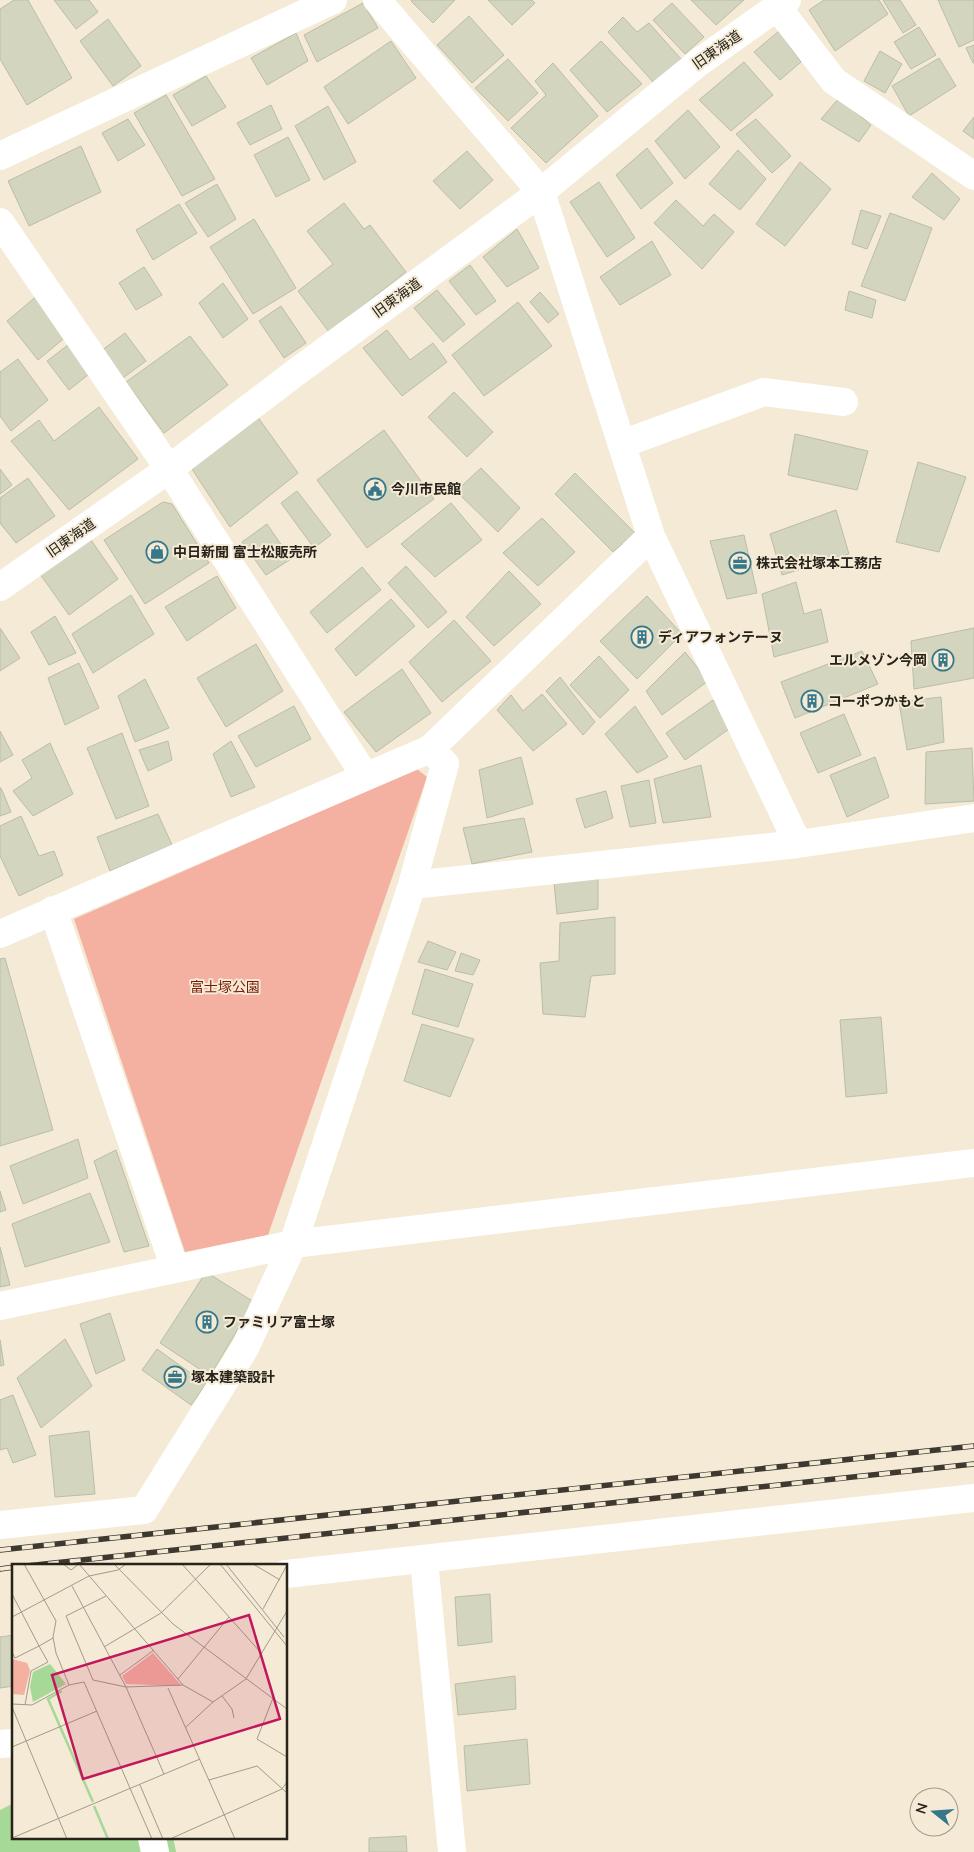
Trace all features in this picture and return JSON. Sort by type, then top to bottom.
[{"type":"street","points":[[0,156],[333,0]]},
{"type":"street","points":[[377,0],[541,192],[651,536],[798,844]]},
{"type":"street","points":[[783,4],[834,81],[974,176]]},
{"type":"street","name":"旧東海道","points":[[0,587],[169,469],[295,373],[541,192],[698,62],[783,4]]},
{"type":"street","points":[[0,222],[169,469],[365,776]]},
{"type":"street","points":[[622,444],[764,392],[844,402]]},
{"type":"street","points":[[0,934],[430,749],[651,536]]},
{"type":"street","points":[[0,1525],[144,1510],[245,1348],[293,1244],[412,885],[445,764],[430,749]]},
{"type":"street","points":[[412,885],[798,844],[974,818]]},
{"type":"street","points":[[53,910],[176,1269]]},
{"type":"street","points":[[0,1306],[293,1244],[974,1163]]},
{"type":"street","points":[[288,1574],[974,1498]]},
{"type":"street","points":[[424,1560],[452,1852]]},
{"type":"green space","name":"富士塚公園","points":[[417,769],[427,777],[268,1235],[185,1252],[74,919]]},
{"type":"shaded area","points":[[12,1804],[12,1840],[142,1840],[145,1852],[0,1852],[0,1810]]},
{"type":"building","points":[[14,0],[28,0],[72,78],[27,105],[0,59],[0,9]]},
{"type":"building","points":[[54,0],[89,0],[98,12],[76,29]]},
{"type":"building","points":[[412,0],[455,0],[433,23]]},
{"type":"building","points":[[488,0],[532,0],[535,3],[512,25]]},
{"type":"building","points":[[691,0],[744,0],[716,25]]},
{"type":"building","points":[[824,0],[879,0],[888,14],[835,51],[809,10]]},
{"type":"building","points":[[883,0],[900,0],[916,25],[903,33]]},
{"type":"building","points":[[938,0],[974,0],[974,40],[959,47]]},
{"type":"building","points":[[363,3],[378,28],[317,62],[304,35]]},
{"type":"building","points":[[672,3],[704,37],[685,54],[653,20]]},
{"type":"building","points":[[469,16],[504,55],[472,83],[437,45]]},
{"type":"building","points":[[623,17],[637,32],[649,23],[681,59],[654,83],[608,32]]},
{"type":"building","points":[[108,19],[141,66],[113,86],[80,41]]},
{"type":"building","points":[[919,27],[936,55],[911,69],[894,42]]},
{"type":"building","points":[[779,31],[801,62],[780,80],[754,52]]},
{"type":"building","points":[[296,33],[308,61],[267,85],[251,58]]},
{"type":"building","points":[[391,41],[416,78],[348,124],[324,87]]},
{"type":"building","points":[[601,41],[642,84],[607,112],[570,70]]},
{"type":"building","points":[[974,45],[974,63],[973,63],[966,48]]},
{"type":"building","points":[[880,51],[902,64],[885,93],[864,81]]},
{"type":"building","points":[[939,58],[956,86],[909,116],[892,86]]},
{"type":"building","points":[[508,59],[538,93],[508,121],[475,88]]},
{"type":"building","points":[[744,62],[773,95],[731,131],[699,100]]},
{"type":"building","points":[[553,63],[598,116],[546,163],[511,128],[546,95],[535,81]]},
{"type":"building","points":[[206,76],[226,107],[192,126],[173,95]]},
{"type":"building","points":[[166,95],[215,179],[182,196],[134,113]]},
{"type":"building","points":[[839,98],[871,125],[859,142],[821,119]]},
{"type":"building","points":[[271,105],[282,129],[250,145],[237,123]]},
{"type":"building","points":[[328,106],[356,162],[324,180],[295,126]]},
{"type":"building","points":[[688,110],[720,147],[685,179],[655,141]]},
{"type":"building","points":[[974,117],[974,139],[963,131]]},
{"type":"building","points":[[128,119],[145,145],[118,161],[102,133]]},
{"type":"building","points":[[756,119],[791,156],[772,173],[736,134]]},
{"type":"building","points":[[288,137],[310,180],[276,197],[254,155]]},
{"type":"building","points":[[81,146],[101,192],[29,226],[8,181]]},
{"type":"building","points":[[647,148],[673,183],[641,209],[616,175]]},
{"type":"building","points":[[738,150],[766,179],[740,210],[709,184]]},
{"type":"building","points":[[467,151],[493,180],[460,209],[433,181]]},
{"type":"building","points":[[800,162],[831,189],[785,246],[756,224]]},
{"type":"building","points":[[932,173],[960,199],[944,220],[912,197]]},
{"type":"building","points":[[599,182],[635,238],[607,257],[570,202]]},
{"type":"building","points":[[217,184],[236,219],[208,237],[185,203]]},
{"type":"building","points":[[676,200],[703,226],[714,214],[734,232],[702,269],[654,223]]},
{"type":"building","points":[[344,203],[364,229],[370,225],[406,272],[329,332],[298,291],[333,264],[307,231]]},
{"type":"building","points":[[179,204],[197,233],[153,260],[136,230]]},
{"type":"building","points":[[861,210],[881,216],[867,249],[852,244]]},
{"type":"building","points":[[890,213],[932,228],[905,301],[861,286]]},
{"type":"building","points":[[254,219],[296,288],[253,314],[210,247]]},
{"type":"building","points":[[517,229],[539,268],[507,287],[483,257]]},
{"type":"building","points":[[652,241],[671,275],[620,305],[600,277]]},
{"type":"building","points":[[470,265],[496,301],[476,315],[449,281]]},
{"type":"building","points":[[144,267],[162,295],[136,310],[119,283]]},
{"type":"building","points":[[223,283],[248,319],[223,338],[199,303]]},
{"type":"building","points":[[437,290],[465,324],[443,342],[414,308]]},
{"type":"building","points":[[849,291],[876,300],[872,318],[845,310]]},
{"type":"building","points":[[540,292],[559,314],[548,323],[530,302]]},
{"type":"building","points":[[38,295],[68,335],[38,360],[7,321]]},
{"type":"building","points":[[518,302],[552,346],[484,396],[452,355]]},
{"type":"building","points":[[281,306],[306,343],[284,358],[259,321]]},
{"type":"building","points":[[387,330],[410,360],[433,343],[447,362],[402,396],[363,348]]},
{"type":"building","points":[[125,333],[146,361],[123,378],[101,351]]},
{"type":"building","points":[[190,336],[228,385],[164,433],[126,382]]},
{"type":"building","points":[[68,345],[89,374],[69,390],[47,361]]},
{"type":"building","points":[[18,359],[48,400],[11,431],[0,416],[0,372]]},
{"type":"building","points":[[454,392],[493,432],[467,457],[428,417]]},
{"type":"building","points":[[99,407],[138,459],[69,510],[11,441],[39,420],[54,441]]},
{"type":"building","points":[[257,416],[298,473],[230,527],[190,466]]},
{"type":"building","name":"今川市民館","points":[[384,430],[434,499],[367,548],[317,480]]},
{"type":"building","points":[[795,434],[868,451],[857,490],[788,475]]},
{"type":"building","points":[[918,462],[966,477],[939,552],[896,542]]},
{"type":"building","points":[[481,468],[520,508],[498,532],[456,491]]},
{"type":"building","points":[[0,469],[12,485],[0,494]]},
{"type":"building","points":[[575,473],[635,533],[613,552],[555,494]]},
{"type":"building","points":[[28,478],[55,516],[16,543],[0,523],[0,498]]},
{"type":"building","points":[[297,491],[331,535],[314,548],[281,503]]},
{"type":"building","name":"中日新聞 富士松販売所","points":[[163,502],[172,504],[209,563],[145,604],[104,540]]},
{"type":"building","points":[[451,503],[482,540],[435,577],[401,544]]},
{"type":"building","points":[[836,510],[849,554],[782,575],[770,534]]},
{"type":"building","points":[[542,518],[575,552],[538,586],[503,553]]},
{"type":"building","points":[[267,524],[291,559],[266,575],[242,542]]},
{"type":"building","points":[[744,535],[757,593],[727,599],[710,541]]},
{"type":"building","points":[[91,540],[118,579],[69,615],[40,574]]},
{"type":"building","points":[[406,566],[447,612],[428,628],[388,583]]},
{"type":"building","points":[[362,567],[381,590],[327,633],[310,612]]},
{"type":"building","points":[[509,571],[541,604],[494,646],[466,617]]},
{"type":"building","points":[[217,576],[236,608],[187,641],[165,607]]},
{"type":"building","points":[[796,582],[804,614],[821,609],[828,642],[774,657],[762,594]]},
{"type":"building","points":[[131,595],[154,634],[93,673],[72,634]]},
{"type":"building","name":"ディアフォンテーヌ","points":[[647,596],[682,634],[637,679],[600,641]]},
{"type":"building","points":[[391,599],[415,626],[356,676],[335,649]]},
{"type":"building","points":[[55,616],[76,653],[49,665],[31,632]]},
{"type":"building","points":[[454,620],[491,661],[442,702],[409,662]]},
{"type":"building","points":[[0,628],[20,658],[0,671]]},
{"type":"building","name":"エルメゾン今岡","points":[[974,628],[974,678],[914,689],[911,641]]},
{"type":"building","points":[[256,644],[283,691],[226,727],[197,678]]},
{"type":"building","name":"コーポつかもと","points":[[862,651],[878,684],[795,718],[781,682]]},
{"type":"building","points":[[685,652],[708,681],[662,715],[646,691]]},
{"type":"building","points":[[599,656],[629,690],[600,718],[570,685]]},
{"type":"building","points":[[79,663],[99,708],[65,725],[48,678]]},
{"type":"building","points":[[402,669],[431,713],[376,752],[344,712]]},
{"type":"building","points":[[560,677],[595,722],[583,735],[546,691]]},
{"type":"building","points":[[145,679],[169,728],[135,742],[118,696]]},
{"type":"building","points":[[542,694],[567,724],[533,751],[497,710],[511,695],[523,711]]},
{"type":"building","points":[[941,697],[944,742],[907,750],[899,702]]},
{"type":"building","points":[[713,700],[732,727],[685,760],[666,733]]},
{"type":"building","points":[[294,706],[311,739],[256,767],[238,736]]},
{"type":"building","points":[[635,706],[668,757],[637,773],[605,734]]},
{"type":"building","points":[[844,714],[861,755],[818,773],[800,733]]},
{"type":"building","points":[[0,731],[13,755],[0,762]]},
{"type":"building","points":[[122,733],[149,806],[116,819],[87,748]]},
{"type":"building","points":[[168,741],[172,760],[148,771],[139,750]]},
{"type":"building","points":[[231,741],[255,787],[231,797],[213,754]]},
{"type":"building","points":[[50,743],[73,794],[33,816],[13,791],[32,778],[22,760]]},
{"type":"building","points":[[972,748],[974,801],[925,804],[926,752]]},
{"type":"building","points":[[521,757],[533,804],[487,818],[479,770]]},
{"type":"building","points":[[875,757],[889,797],[847,817],[830,775]]},
{"type":"building","points":[[701,765],[711,817],[663,823],[654,779]]},
{"type":"building","points":[[649,780],[656,823],[630,827],[621,786]]},
{"type":"building","points":[[0,788],[11,812],[0,816]]},
{"type":"building","points":[[606,791],[613,818],[585,828],[576,799]]},
{"type":"building","points":[[158,814],[172,845],[110,871],[97,837]]},
{"type":"building","points":[[21,816],[39,856],[54,851],[63,875],[19,896],[0,856],[0,826]]},
{"type":"building","points":[[524,818],[532,852],[472,864],[463,828]]},
{"type":"building","points":[[598,875],[598,909],[557,914],[554,882]]},
{"type":"building","points":[[615,917],[615,974],[591,976],[585,1017],[543,1014],[540,963],[559,961],[560,923]]},
{"type":"building","points":[[428,941],[456,952],[447,970],[418,962]]},
{"type":"building","points":[[461,953],[480,960],[473,975],[455,971]]},
{"type":"building","points":[[5,958],[53,1130],[0,1146],[0,959]]},
{"type":"building","points":[[425,969],[473,984],[458,1027],[412,1014]]},
{"type":"building","points":[[881,1017],[887,1093],[846,1097],[840,1020]]},
{"type":"building","points":[[422,1024],[474,1039],[450,1097],[404,1081]]},
{"type":"building","points":[[78,1139],[88,1178],[23,1204],[10,1166]]},
{"type":"building","points":[[116,1150],[149,1246],[124,1252],[94,1161]]},
{"type":"building","points":[[0,1191],[6,1210],[0,1212]]},
{"type":"building","points":[[90,1193],[110,1242],[25,1267],[12,1224]]},
{"type":"building","points":[[0,1247],[10,1285],[0,1287]]},
{"type":"building","name":"ファミリア富士塚","points":[[206,1272],[254,1302],[210,1376],[160,1343]]},
{"type":"building","points":[[110,1313],[125,1360],[96,1374],[80,1324]]},
{"type":"building","points":[[65,1339],[92,1386],[41,1428],[17,1378]]},
{"type":"building","points":[[0,1340],[4,1365],[0,1366]]},
{"type":"building","points":[[157,1349],[206,1384],[191,1405],[142,1370]]},
{"type":"building","points":[[13,1395],[36,1455],[13,1463],[7,1448],[0,1450],[0,1400]]},
{"type":"building","points":[[89,1431],[95,1494],[55,1497],[49,1436]]},
{"type":"building","points":[[490,1594],[492,1642],[458,1646],[455,1597]]},
{"type":"building","points":[[12,1635],[12,1686],[0,1688],[0,1637]]},
{"type":"building","points":[[515,1676],[516,1709],[458,1715],[455,1684]]},
{"type":"building","points":[[527,1739],[530,1784],[467,1791],[464,1746]]},
{"type":"building","points":[[406,1836],[407,1852],[369,1852],[369,1838]]},
{"type":"waterway","points":[[168,1840],[171,1852]]},
{"type":"railway","points":[[0,1550],[974,1446]]},
{"type":"railway","points":[[45,1564],[974,1464]]},
{"type":"railway","points":[[0,1569],[12,1567]]},
{"type":"place","name":"今川市民館","points":[[375,489]]},
{"type":"place","name":"中日新聞 富士松販売所","points":[[157,552]]},
{"type":"place","name":"株式会社塚本工務店","points":[[740,563]]},
{"type":"place","name":"ディアフォンテーヌ","points":[[642,637]]},
{"type":"place","name":"エルメゾン今岡","points":[[943,660]]},
{"type":"place","name":"コーポつかもと","points":[[812,701]]},
{"type":"place","name":"ファミリア富士塚","points":[[207,1322]]},
{"type":"place","name":"塚本建築設計","points":[[175,1377]]}]
